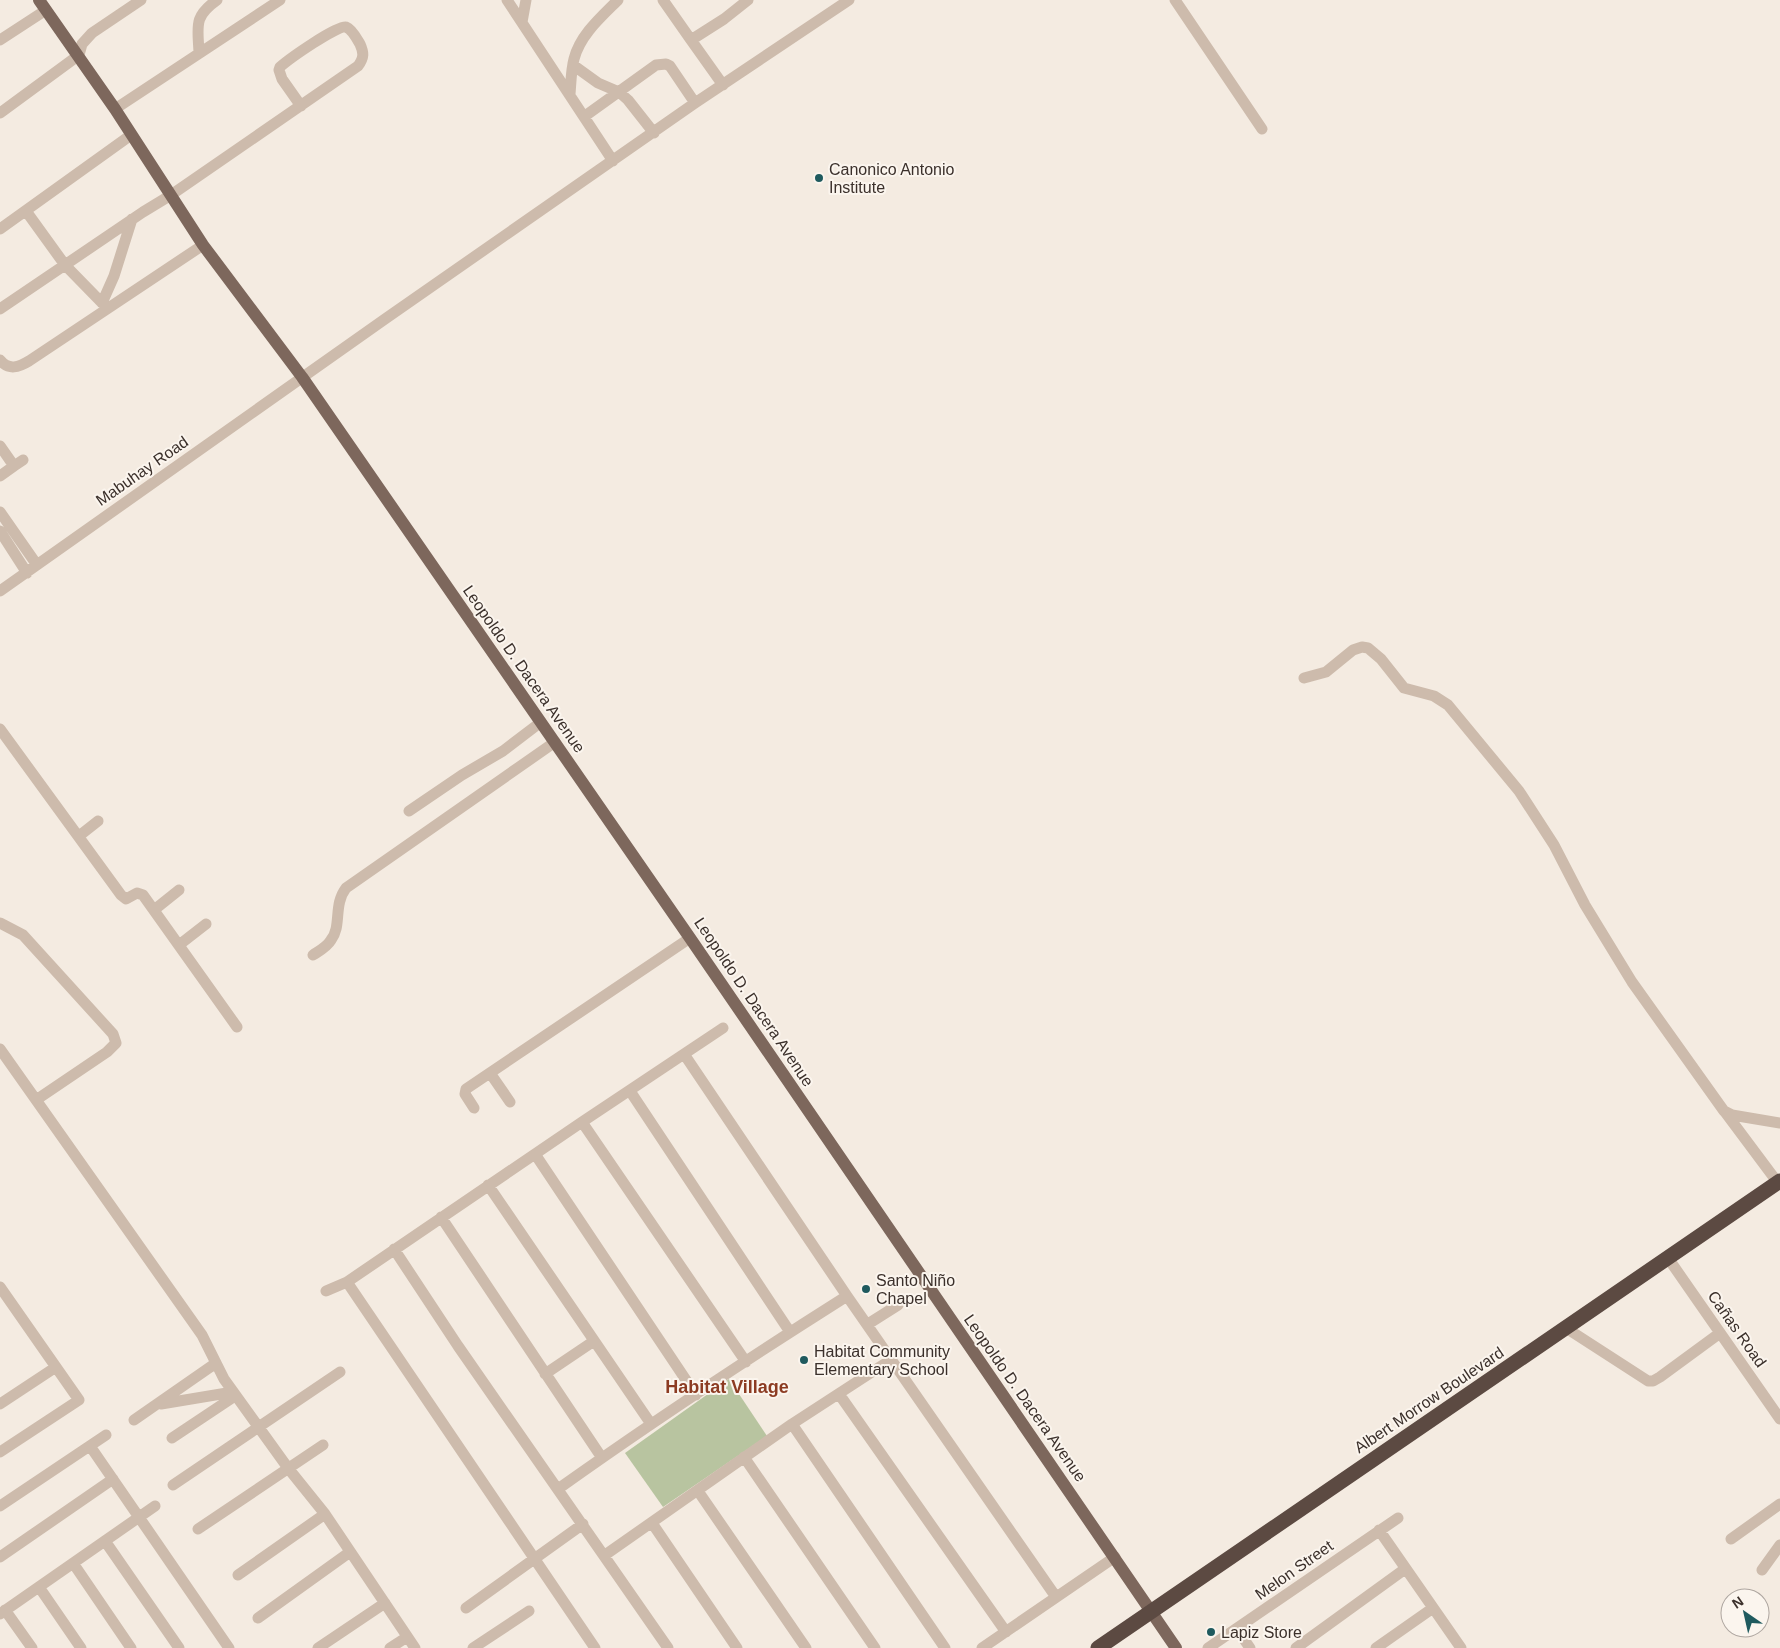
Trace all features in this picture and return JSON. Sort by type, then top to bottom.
[{"type":"highway","name":"Albert Morrow Boulevard","points":[[1098,1648],[1779,1182]]},
{"type":"main road","name":"Leopoldo D. Dacera Avenue","points":[[43,5],[115,108],[203,245],[302,377],[690,938],[1176,1648]]},
{"type":"street","points":[[0,112],[79,55],[82,44],[92,33],[141,0]]},
{"type":"street","points":[[199,53],[199,20],[202,11],[217,0]]},
{"type":"street","points":[[115,108],[280,0]]},
{"type":"street","points":[[507,0],[613,161]]},
{"type":"street","points":[[522,22],[526,0]]},
{"type":"street","points":[[570,94],[573,65],[577,50],[591,28],[618,0]]},
{"type":"street","points":[[663,0],[723,85]]},
{"type":"street","points":[[691,40],[724,19],[748,0]]},
{"type":"street","name":"Mabuhay Road","points":[[0,592],[302,377],[696,103],[849,0]]},
{"type":"street","points":[[1175,0],[1262,129]]},
{"type":"street","points":[[0,40],[43,5]]},
{"type":"street","points":[[0,309],[132,219],[171,195],[301,106],[350,71],[361,62],[363,52],[351,30],[347,27],[331,31],[280,67],[279,70],[282,78],[301,106]]},
{"type":"street","points":[[585,116],[656,65],[666,64],[670,66],[696,103]]},
{"type":"street","points":[[573,65],[598,83],[619,92],[628,100],[654,133]]},
{"type":"street","points":[[0,229],[131,135]]},
{"type":"street","points":[[26,211],[65,265],[104,306]]},
{"type":"street","points":[[104,306],[132,219]]},
{"type":"street","points":[[0,360],[7,366],[18,367],[104,306],[203,245]]},
{"type":"street","points":[[0,446],[18,463],[0,476]]},
{"type":"street","points":[[0,513],[36,566]]},
{"type":"street","points":[[0,530],[26,573]]},
{"type":"street","points":[[1304,678],[1326,672],[1353,650],[1362,647],[1368,648],[1381,659],[1404,688],[1434,696],[1448,705],[1518,791],[1554,845],[1585,905],[1632,982],[1724,1111],[1779,1182]]},
{"type":"street","points":[[409,811],[462,775],[503,751],[541,722]]},
{"type":"street","points":[[0,729],[121,895],[126,899],[140,893],[237,1028]]},
{"type":"street","points":[[313,955],[333,939],[340,895],[346,888],[555,742]]},
{"type":"street","points":[[78,836],[98,821]]},
{"type":"street","points":[[154,910],[179,890]]},
{"type":"street","points":[[0,923],[23,935],[113,1034],[116,1044],[36,1100]]},
{"type":"street","points":[[179,945],[206,924]]},
{"type":"street","points":[[474,1108],[464,1091],[690,938]]},
{"type":"street","points":[[326,1291],[346,1282],[723,1028]]},
{"type":"street","points":[[0,1049],[202,1335],[224,1379],[234,1394],[288,1468],[325,1514],[415,1648]]},
{"type":"street","points":[[684,1054],[847,1296],[1056,1597]]},
{"type":"street","points":[[490,1073],[510,1102]]},
{"type":"street","points":[[630,1091],[790,1332]]},
{"type":"street","points":[[1724,1111],[1732,1116],[1780,1123]]},
{"type":"street","points":[[582,1122],[746,1362]]},
{"type":"street","points":[[535,1154],[696,1394]]},
{"type":"street","points":[[488,1185],[651,1424]]},
{"type":"street","points":[[441,1218],[602,1458]]},
{"type":"street","points":[[394,1249],[668,1648]]},
{"type":"street","name":"Cañas Road","points":[[1668,1258],[1780,1420]]},
{"type":"street","points":[[346,1282],[595,1648]]},
{"type":"street","points":[[0,1287],[79,1400],[0,1452]]},
{"type":"street","points":[[558,1489],[651,1424],[847,1296]]},
{"type":"street","points":[[868,1324],[898,1305]]},
{"type":"street","points":[[1566,1328],[1597,1350],[1648,1381],[1668,1371],[1720,1333]]},
{"type":"street","points":[[546,1374],[594,1340]]},
{"type":"street","points":[[605,1555],[792,1424],[892,1359]]},
{"type":"street","points":[[134,1420],[216,1363]]},
{"type":"street","points":[[0,1404],[56,1367]]},
{"type":"street","points":[[173,1485],[340,1372]]},
{"type":"street","points":[[156,1404],[234,1394]]},
{"type":"street","points":[[172,1438],[234,1394]]},
{"type":"street","points":[[839,1394],[1006,1632]]},
{"type":"street","points":[[792,1424],[944,1648]]},
{"type":"street","points":[[0,1506],[106,1435]]},
{"type":"street","points":[[198,1529],[323,1445]]},
{"type":"street","points":[[90,1446],[229,1648]]},
{"type":"street","points":[[744,1457],[875,1648]]},
{"type":"street","points":[[0,1558],[112,1480]]},
{"type":"street","points":[[698,1491],[806,1648]]},
{"type":"street","points":[[1731,1539],[1780,1504]]},
{"type":"street","points":[[32,1648],[3,1612],[155,1506]]},
{"type":"street","points":[[238,1575],[325,1514]]},
{"type":"street","name":"Melon Street","points":[[1208,1648],[1398,1518]]},
{"type":"street","points":[[652,1523],[737,1648]]},
{"type":"street","points":[[466,1608],[583,1524]]},
{"type":"street","points":[[1379,1530],[1458,1647]]},
{"type":"street","points":[[105,1541],[179,1648]]},
{"type":"street","points":[[1762,1570],[1780,1545]]},
{"type":"street","points":[[258,1618],[350,1552]]},
{"type":"street","points":[[982,1648],[1115,1557]]},
{"type":"street","points":[[73,1563],[132,1648]]},
{"type":"street","points":[[1296,1648],[1405,1569]]},
{"type":"street","points":[[38,1587],[81,1648]]},
{"type":"street","points":[[318,1648],[384,1603]]},
{"type":"street","points":[[1376,1648],[1433,1608]]},
{"type":"street","points":[[473,1648],[529,1611]]},
{"type":"street","points":[[1237,1629],[1250,1648]]},
{"type":"street","points":[[390,1648],[407,1637]]},
{"type":"green space","points":[[729,1379],[767,1436],[663,1507],[625,1453]]},
{"type":"place","name":"Canonico Antonio Institute","points":[[819,178]]},
{"type":"place","name":"Santo Niño Chapel","points":[[866,1289]]},
{"type":"place","name":"Habitat Community Elementary School","points":[[804,1360]]},
{"type":"place","name":"Lapiz Store","points":[[1211,1632]]},
{"type":"district","name":"Habitat Village","points":[[727,1387]]}]
